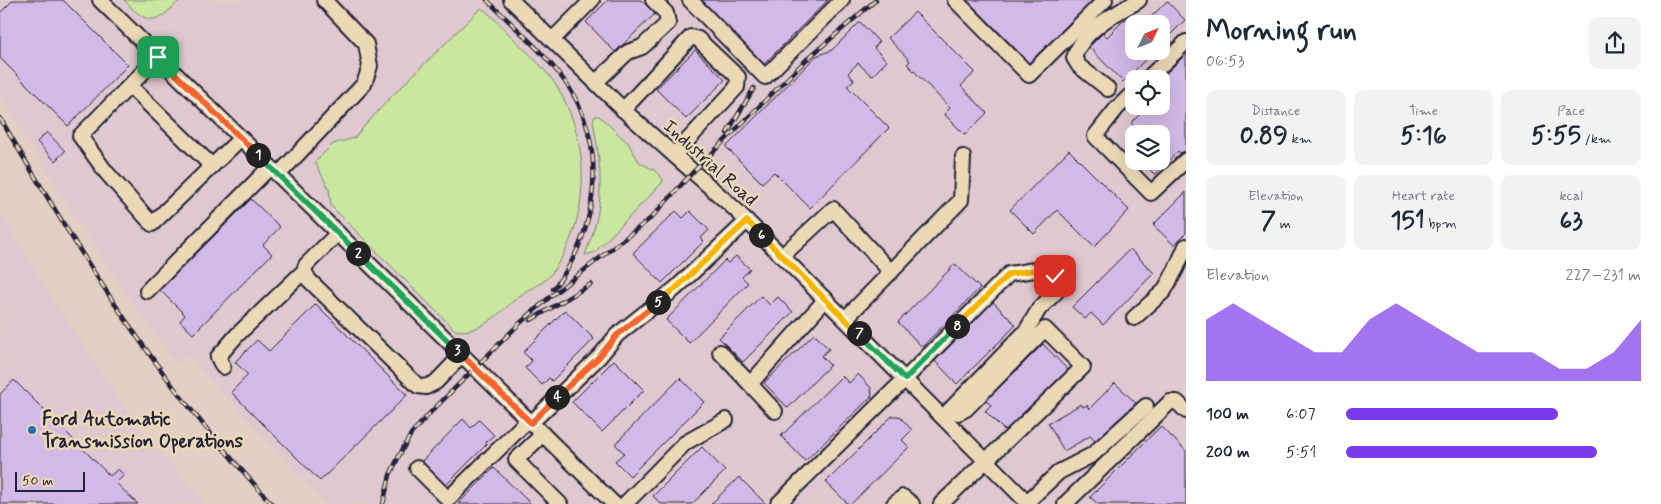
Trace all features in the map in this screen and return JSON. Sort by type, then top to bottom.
[{"type":"street","points":[[100,0],[614,504]]},
{"type":"street","points":[[147,291],[364,84],[370,66],[366,44],[324,0]]},
{"type":"street","points":[[552,40],[592,0]]},
{"type":"street","points":[[596,82],[628,52],[642,47],[668,23],[666,13],[653,0]]},
{"type":"street","points":[[690,0],[765,77],[842,0]]},
{"type":"street","points":[[955,0],[1029,75],[1105,0]]},
{"type":"street","points":[[1108,89],[1079,66],[1074,58],[1076,50],[1104,21],[1139,0]]},
{"type":"street","name":"Industrial Road","points":[[515,1],[624,110],[747,221],[905,379],[946,414],[986,461],[1028,503]]},
{"type":"street","points":[[624,110],[691,37],[698,39],[738,77],[737,87],[674,155]]},
{"type":"street","points":[[1157,70],[1186,42]]},
{"type":"street","points":[[158,57],[80,136],[106,172],[152,224],[240,138]]},
{"type":"street","points":[[130,86],[212,166]]},
{"type":"street","points":[[1125,100],[1095,136],[1151,193],[1186,160]]},
{"type":"street","points":[[845,319],[961,200],[963,157]]},
{"type":"street","points":[[782,256],[833,209],[891,272]]},
{"type":"street","points":[[418,468],[448,499],[492,455],[599,357],[617,335],[676,288],[747,221]]},
{"type":"street","points":[[223,367],[218,357],[237,335],[304,271],[306,265],[338,233]]},
{"type":"street","points":[[1134,318],[1164,291],[1186,246]]},
{"type":"street","points":[[778,504],[1009,274],[1034,270],[1055,276],[1060,288],[1039,309],[1026,331],[946,414]]},
{"type":"street","points":[[304,271],[309,280],[418,386],[426,387],[436,382],[462,355]]},
{"type":"street","points":[[750,384],[826,300]]},
{"type":"street","points":[[941,504],[1082,367],[1045,330],[966,409],[958,413],[946,414]]},
{"type":"street","points":[[720,352],[775,411]]},
{"type":"street","points":[[1072,502],[1170,402],[1177,402],[1186,411]]},
{"type":"street","points":[[1028,503],[1059,472],[1092,455],[1146,406]]},
{"type":"street","points":[[624,504],[685,443],[726,420]]},
{"type":"street","points":[[516,460],[543,434]]},
{"type":"street","points":[[492,455],[516,460],[560,504]]},
{"type":"street","points":[[894,504],[903,497],[912,504]]},
{"type":"shaded area","points":[[0,0],[1186,0],[1186,504],[325,504],[187,354],[176,364],[126,294],[69,208],[0,95]]},
{"type":"shaded area","points":[[0,212],[53,299],[136,424],[205,504],[0,504]]},
{"type":"green space","points":[[124,0],[180,0],[165,14],[152,19],[140,14]]},
{"type":"green space","points":[[481,8],[495,19],[538,63],[557,87],[568,109],[576,133],[581,157],[582,182],[580,206],[574,230],[564,253],[551,274],[486,323],[471,330],[463,331],[455,330],[331,206],[329,189],[315,162],[333,144],[354,138],[387,101]]},
{"type":"green space","points":[[595,116],[599,116],[628,143],[639,162],[654,170],[663,179],[662,183],[595,252],[585,255],[596,222],[600,197],[599,159],[593,121]]},
{"type":"building","points":[[13,0],[63,0],[128,65],[68,126],[0,58],[0,13]]},
{"type":"building","points":[[608,0],[641,0],[655,14],[615,52],[586,22]]},
{"type":"building","points":[[702,0],[828,0],[764,64]]},
{"type":"building","points":[[967,0],[1093,0],[1029,63]]},
{"type":"building","points":[[1167,1],[1185,20],[1170,35],[1170,15],[1153,15]]},
{"type":"building","points":[[915,12],[975,72],[961,86],[987,113],[965,135],[944,114],[950,108],[907,64],[910,61],[888,38]]},
{"type":"building","points":[[1125,19],[1125,60],[1145,60],[1135,70],[1125,70],[1125,80],[1123,82],[1089,47],[1103,33],[1107,37]]},
{"type":"building","points":[[860,22],[879,42],[874,48],[887,61],[872,76],[858,63],[848,73],[854,80],[847,86],[889,128],[810,208],[774,172],[762,183],[726,147],[816,56],[832,50]]},
{"type":"building","points":[[695,50],[725,80],[686,119],[656,89]]},
{"type":"building","points":[[1186,54],[1186,151],[1180,153],[1178,151],[1170,159],[1170,125],[1133,125],[1131,123],[1139,115],[1170,115],[1169,70]]},
{"type":"building","points":[[47,132],[65,151],[55,161],[37,142]]},
{"type":"building","points":[[1069,150],[1129,210],[1094,247],[1057,210],[1034,234],[1010,210]]},
{"type":"building","points":[[1150,170],[1160,170],[1155,175]]},
{"type":"building","points":[[1186,192],[1186,233],[1174,245],[1153,225]]},
{"type":"building","points":[[251,199],[280,227],[263,245],[272,254],[193,334],[180,321],[185,315],[160,290]]},
{"type":"building","points":[[676,211],[683,218],[690,211],[709,230],[701,238],[704,241],[662,283],[633,253]]},
{"type":"building","points":[[1130,249],[1154,273],[1103,325],[1091,313],[1085,319],[1072,307]]},
{"type":"building","points":[[736,256],[750,269],[742,277],[748,283],[689,343],[666,320],[725,260],[728,263]]},
{"type":"building","points":[[955,264],[980,288],[922,347],[898,322]]},
{"type":"building","points":[[761,296],[770,305],[778,297],[793,312],[743,362],[719,338]]},
{"type":"building","points":[[993,302],[1016,325],[957,384],[935,361]]},
{"type":"building","points":[[316,304],[407,395],[320,481],[231,392],[248,375],[235,362],[257,340],[269,351]]},
{"type":"building","points":[[565,310],[594,339],[552,381],[549,378],[542,385],[525,368],[532,361],[523,352]]},
{"type":"building","points":[[814,334],[829,349],[821,356],[830,365],[788,408],[764,383]]},
{"type":"building","points":[[1043,344],[1068,370],[1006,430],[1003,429],[985,411],[991,405],[986,401]]},
{"type":"building","points":[[614,360],[644,390],[602,432],[572,402]]},
{"type":"building","points":[[858,374],[871,388],[872,396],[805,461],[781,436],[842,376],[849,383]]},
{"type":"building","points":[[680,378],[704,402],[630,476],[615,461],[624,453],[615,444]]},
{"type":"building","name":"Ford Automatic Transmission Operations","points":[[14,380],[110,476],[118,469],[124,475],[116,483],[138,504],[0,504],[0,394]]},
{"type":"building","points":[[1115,383],[1136,403],[1095,441],[1090,436],[1064,451],[1048,423],[1081,404],[1083,407],[1087,405],[1089,409]]},
{"type":"building","points":[[892,416],[899,416],[912,430],[902,440],[909,447],[851,504],[848,504],[826,482]]},
{"type":"building","points":[[463,419],[471,428],[479,420],[494,435],[446,485],[422,461]]},
{"type":"building","points":[[1161,426],[1186,451],[1186,504],[1098,504],[1090,497]]},
{"type":"building","points":[[702,447],[725,471],[692,504],[661,504],[653,496]]},
{"type":"building","points":[[494,468],[531,504],[458,504]]},
{"type":"building","points":[[739,477],[766,504],[711,504]]},
{"type":"railway","points":[[487,0],[541,53],[570,89],[582,113],[590,138],[593,164],[593,191],[588,218],[580,243],[568,267],[553,289]]},
{"type":"railway","points":[[383,504],[390,475],[399,456],[411,434],[431,412],[519,324],[551,296],[651,218],[693,172],[806,60],[876,0]]},
{"type":"railway","points":[[727,133],[754,88]]},
{"type":"railway","points":[[0,118],[78,246],[139,340],[201,422],[272,504]]},
{"type":"railway","points":[[531,320],[591,284]]},
{"type":"place","name":"Ford Automatic Transmission Operations","points":[[32,430]]},
{"type":"route","points":[[158,57],[531,423],[599,357],[617,335],[676,288],[747,221],[905,379],[1009,274],[1034,270],[1055,276]]}]
